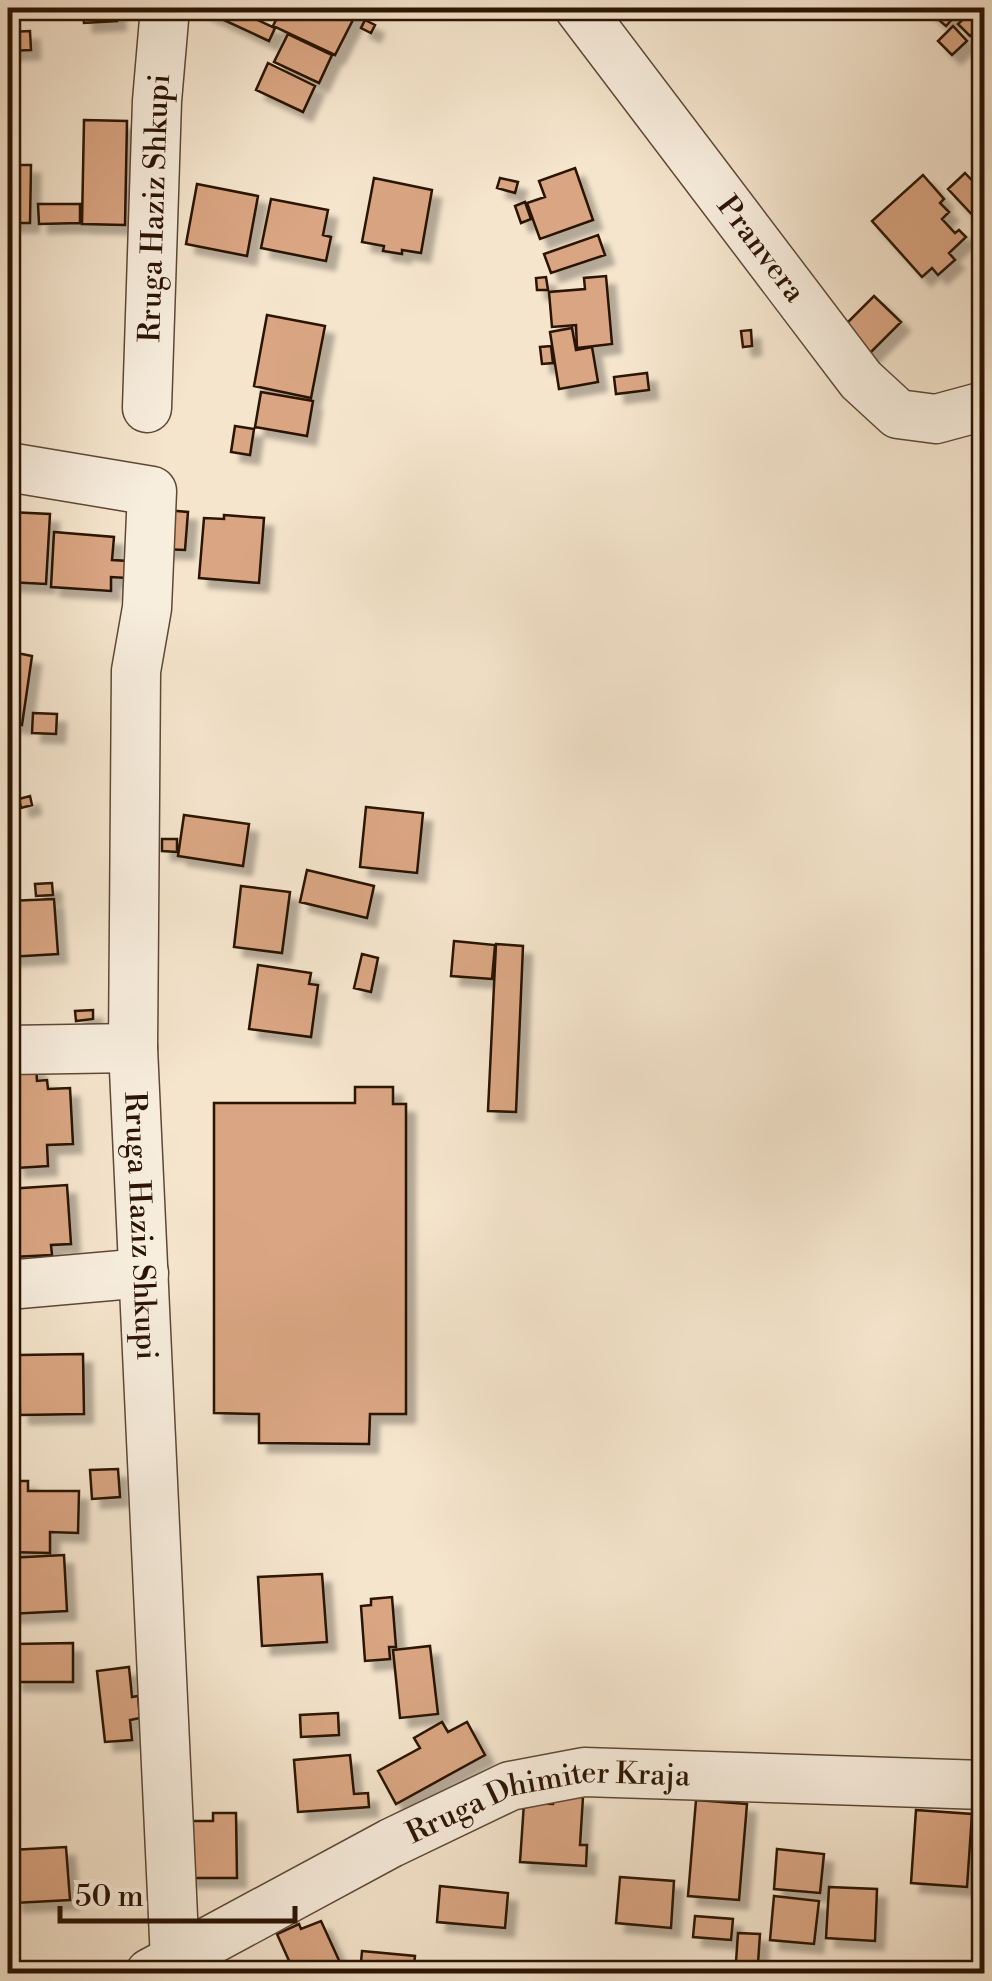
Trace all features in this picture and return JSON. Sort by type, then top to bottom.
[{"type":"street","name":"Rruga Haziz Shkupi","points":[[148,408],[157,101],[164,8]]},
{"type":"street","name":"Pranvera","points":[[579,8],[861,380],[898,414],[936,420],[984,406]]},
{"type":"street","name":"Rruga Haziz Shkupi","points":[[8,467],[152,491],[147,608],[136,671],[134,1048],[163,1966]]},
{"type":"street","points":[[8,1050],[134,1048]]},
{"type":"street","points":[[8,1285],[144,1273]]},
{"type":"street","name":"Rruga Dhimiter Kraja","points":[[163,1966],[510,1786],[584,1772],[984,1784]]},
{"type":"building","points":[[83,8],[116,8],[117,21],[84,23]]},
{"type":"building","points":[[198,8],[232,8],[275,28],[269,41]]},
{"type":"building","points":[[282,8],[359,8],[335,55],[273,26]]},
{"type":"building","points":[[925,8],[962,8],[946,26]]},
{"type":"building","points":[[973,10],[984,23],[970,36],[958,24]]},
{"type":"building","points":[[365,20],[375,25],[371,33],[361,28]]},
{"type":"building","points":[[953,26],[967,41],[952,55],[938,41]]},
{"type":"building","points":[[30,31],[31,50],[8,51],[8,32]]},
{"type":"building","points":[[288,34],[332,55],[319,83],[274,62]]},
{"type":"building","points":[[268,63],[315,86],[303,112],[256,90]]},
{"type":"building","points":[[84,120],[127,121],[125,225],[82,224]]},
{"type":"building","points":[[8,165],[31,165],[30,223],[8,223]]},
{"type":"building","points":[[575,168],[593,220],[540,239],[527,203],[545,197],[539,181]]},
{"type":"building","points":[[965,173],[984,193],[984,217],[979,222],[948,189]]},
{"type":"building","points":[[923,175],[944,199],[940,203],[949,212],[942,219],[955,233],[959,230],[966,237],[949,253],[955,260],[938,275],[932,268],[922,277],[872,221]]},
{"type":"building","points":[[374,178],[432,190],[421,253],[383,251],[384,246],[362,242]]},
{"type":"building","points":[[500,178],[518,182],[515,193],[497,188]]},
{"type":"building","points":[[197,184],[258,196],[247,256],[186,244]]},
{"type":"building","points":[[271,199],[328,210],[323,235],[331,237],[326,261],[261,248]]},
{"type":"building","points":[[525,202],[531,219],[521,223],[515,206]]},
{"type":"building","points":[[38,204],[80,204],[80,223],[39,224]]},
{"type":"building","points":[[598,235],[605,255],[551,273],[544,254]]},
{"type":"building","points":[[606,276],[612,344],[577,348],[576,325],[552,327],[549,292],[585,289],[584,278]]},
{"type":"building","points":[[546,277],[548,290],[537,290],[536,278]]},
{"type":"building","points":[[874,296],[901,322],[867,356],[840,330]]},
{"type":"building","points":[[267,315],[325,326],[311,398],[254,386]]},
{"type":"building","points":[[572,328],[576,350],[592,347],[598,382],[559,389],[550,332]]},
{"type":"building","points":[[751,330],[752,346],[743,347],[741,331]]},
{"type":"building","points":[[551,346],[553,363],[542,364],[540,347]]},
{"type":"building","points":[[647,373],[649,390],[616,394],[614,377]]},
{"type":"building","points":[[261,392],[313,401],[307,436],[255,427]]},
{"type":"building","points":[[235,426],[254,429],[250,455],[231,452]]},
{"type":"building","points":[[165,510],[188,512],[185,550],[162,549]]},
{"type":"building","points":[[9,512],[50,514],[46,584],[8,582]]},
{"type":"building","points":[[224,515],[264,518],[259,583],[199,578],[204,518],[224,519]]},
{"type":"building","points":[[54,532],[114,537],[112,560],[129,561],[128,578],[111,577],[111,591],[51,587]]},
{"type":"building","points":[[17,653],[32,656],[22,725],[8,722],[8,657],[17,659]]},
{"type":"building","points":[[33,713],[57,714],[56,734],[32,733]]},
{"type":"building","points":[[30,796],[32,805],[21,808],[19,799]]},
{"type":"building","points":[[366,807],[423,813],[417,873],[360,867]]},
{"type":"building","points":[[184,815],[249,824],[243,866],[178,856]]},
{"type":"building","points":[[162,839],[177,839],[177,852],[162,851]]},
{"type":"building","points":[[307,870],[374,886],[367,918],[300,902]]},
{"type":"building","points":[[52,883],[53,895],[36,896],[35,884]]},
{"type":"building","points":[[241,886],[290,892],[282,953],[234,947]]},
{"type":"building","points":[[54,899],[58,954],[8,957],[8,901]]},
{"type":"building","points":[[454,941],[495,945],[492,979],[451,976]]},
{"type":"building","points":[[496,944],[523,946],[516,1112],[488,1111]]},
{"type":"building","points":[[362,954],[378,958],[371,992],[354,988]]},
{"type":"building","points":[[258,965],[311,973],[309,984],[318,985],[311,1037],[249,1029]]},
{"type":"building","points":[[93,1010],[93,1019],[76,1021],[75,1011]]},
{"type":"building","points":[[981,1063],[984,1063],[984,1118]]},
{"type":"building","points":[[36,1066],[37,1081],[47,1080],[48,1089],[70,1088],[73,1144],[47,1145],[48,1166],[16,1168],[15,1158],[8,1158],[8,1075],[13,1075],[13,1067]]},
{"type":"building","points":[[355,1087],[393,1087],[393,1104],[406,1104],[406,1414],[370,1414],[369,1444],[259,1443],[259,1414],[214,1413],[214,1103],[355,1103]]},
{"type":"building","points":[[67,1185],[71,1244],[51,1245],[52,1255],[12,1257],[8,1189]]},
{"type":"building","points":[[83,1354],[84,1414],[20,1415],[19,1355]]},
{"type":"building","points":[[118,1469],[120,1497],[92,1499],[90,1470]]},
{"type":"building","points":[[8,1481],[28,1481],[28,1491],[79,1491],[78,1533],[50,1532],[50,1553],[8,1552]]},
{"type":"building","points":[[64,1555],[67,1611],[8,1614],[8,1558]]},
{"type":"building","points":[[322,1574],[327,1642],[262,1646],[258,1577]]},
{"type":"building","points":[[392,1597],[396,1647],[389,1647],[390,1659],[365,1661],[361,1606],[371,1605],[371,1599]]},
{"type":"building","points":[[73,1643],[73,1682],[14,1682],[14,1644]]},
{"type":"building","points":[[430,1646],[438,1714],[400,1718],[393,1650]]},
{"type":"building","points":[[129,1667],[132,1697],[138,1696],[140,1718],[130,1720],[132,1740],[105,1742],[97,1671]]},
{"type":"building","points":[[338,1713],[339,1735],[301,1737],[300,1715]]},
{"type":"building","points":[[442,1722],[448,1732],[467,1722],[485,1755],[396,1804],[378,1771],[420,1748],[414,1738]]},
{"type":"building","points":[[350,1755],[354,1794],[368,1793],[369,1807],[298,1812],[294,1760]]},
{"type":"building","points":[[554,1795],[583,1797],[580,1845],[587,1845],[586,1866],[520,1862],[524,1803],[553,1804]]},
{"type":"building","points":[[696,1800],[747,1804],[739,1900],[688,1896]]},
{"type":"building","points":[[916,1810],[972,1814],[967,1887],[911,1883]]},
{"type":"building","points":[[213,1813],[236,1813],[237,1878],[186,1878],[185,1821],[213,1821]]},
{"type":"building","points":[[66,1847],[70,1900],[14,1903],[11,1850]]},
{"type":"building","points":[[777,1849],[824,1854],[820,1893],[774,1889]]},
{"type":"building","points":[[620,1877],[674,1881],[671,1928],[616,1923]]},
{"type":"building","points":[[440,1886],[508,1893],[505,1928],[437,1922]]},
{"type":"building","points":[[829,1887],[877,1889],[875,1941],[826,1938]]},
{"type":"building","points":[[774,1896],[819,1901],[814,1944],[770,1940]]},
{"type":"building","points":[[695,1916],[733,1919],[731,1940],[693,1937]]},
{"type":"building","points":[[321,1921],[342,1967],[327,1974],[295,1974],[277,1934],[299,1924],[301,1929]]},
{"type":"building","points":[[738,1933],[760,1934],[758,1963],[736,1962]]},
{"type":"building","points":[[362,1951],[415,1956],[413,1974],[360,1974]]}]
